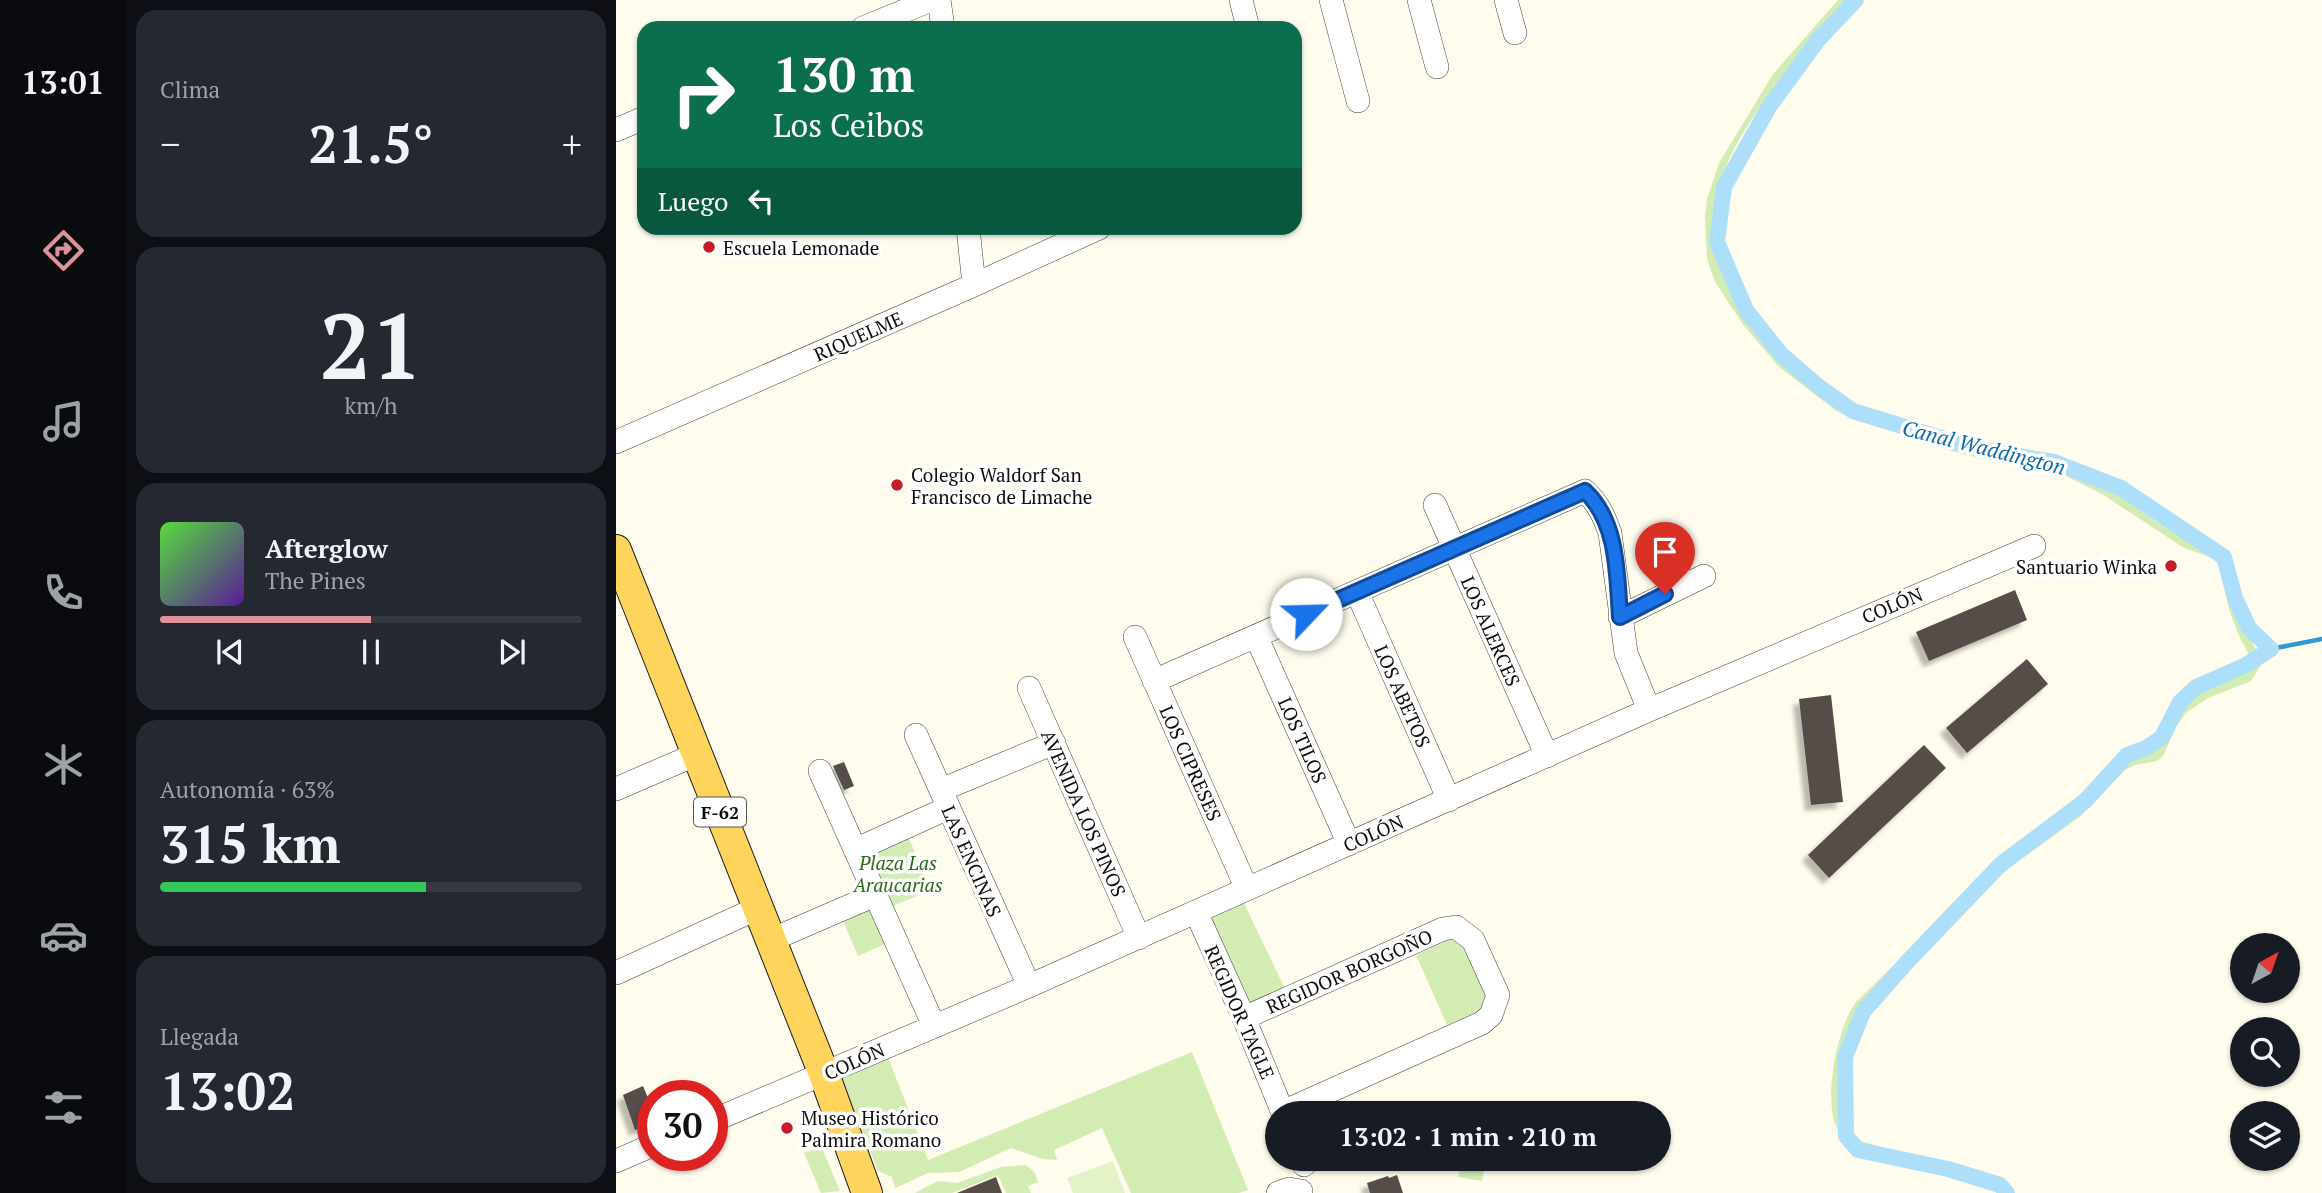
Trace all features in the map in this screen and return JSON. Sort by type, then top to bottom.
[{"type":"main road","name":"F-62","points":[[616,550],[824,1074],[867,1193]]},
{"type":"street","points":[[880,21],[931,0]]},
{"type":"street","points":[[939,0],[942,21]]},
{"type":"street","points":[[1241,0],[1246,21]]},
{"type":"street","points":[[1331,0],[1358,101]]},
{"type":"street","points":[[1419,0],[1437,67]]},
{"type":"street","points":[[1506,0],[1515,33]]},
{"type":"street","points":[[616,130],[637,121]]},
{"type":"street","points":[[969,235],[974,285]]},
{"type":"street","name":"RIQUELME","points":[[616,442],[1084,235]]},
{"type":"street","points":[[1154,681],[1585,491],[1599,508],[1610,533],[1626,653],[1649,709]]},
{"type":"street","name":"LOS ALERCES","points":[[1435,505],[1547,756]]},
{"type":"street","points":[[1665,594],[1678,570],[1679,544]]},
{"type":"street","name":"COLÓN","points":[[728,1114],[1139,938],[1649,709],[2034,545]]},
{"type":"street","points":[[1620,617],[1704,576]]},
{"type":"street","name":"LOS ABETOS","points":[[1357,592],[1449,800]]},
{"type":"street","name":"LOS TILOS","points":[[1256,636],[1349,844]]},
{"type":"street","name":"LOS CIPRESES","points":[[1135,637],[1247,889]]},
{"type":"street","name":"AVENIDA LOS PINOS","points":[[1028,688],[1139,938]]},
{"type":"street","name":"LAS ENCINAS","points":[[916,735],[1029,986]]},
{"type":"street","points":[[855,850],[944,799],[1054,743]]},
{"type":"street","points":[[616,789],[697,754]]},
{"type":"street","points":[[820,771],[934,1026]]},
{"type":"street","points":[[771,940],[875,895]]},
{"type":"street","points":[[616,973],[758,908]]},
{"type":"street","name":"REGIDOR TAGLE","points":[[1196,912],[1278,1101]]},
{"type":"street","name":"REGIDOR BORGOÑO","points":[[1244,1018],[1430,935],[1455,927],[1473,940],[1498,995],[1491,1015],[1482,1023],[1308,1101]]},
{"type":"street","points":[[616,1160],[637,1151]]},
{"type":"green space","points":[[1838,0],[1850,0],[1770,94],[1736,146],[1723,174],[1715,202],[1713,232],[1718,262],[1732,292],[1753,321],[1792,365],[1820,391],[1841,404],[1968,448],[2046,460],[2070,468],[2103,485],[2181,537],[2227,557],[2232,562],[2238,612],[2261,665],[2251,681],[2208,698],[2187,712],[2177,725],[2163,756],[2157,761],[2135,765],[2125,770],[2082,815],[2008,869],[1959,912],[1861,1008],[1851,1027],[1840,1083],[1842,1123],[1847,1131],[1858,1140],[1993,1182],[2009,1193],[1986,1189],[1948,1174],[1865,1150],[1852,1145],[1843,1137],[1835,1124],[1831,1089],[1837,1049],[1849,1014],[1856,1002],[1970,891],[2089,800],[2124,760],[2153,752],[2163,729],[2178,708],[2203,691],[2245,673],[2253,662],[2238,634],[2229,609],[2224,587],[2224,568],[2218,560],[2184,548],[2102,494],[2048,467],[1992,461],[1943,449],[1835,410],[1778,366],[1742,323],[1715,282],[1707,259],[1705,217],[1707,199],[1719,163],[1773,74]]},
{"type":"green space","name":"Plaza Las Araucarias","points":[[907,834],[931,890],[874,914],[887,943],[858,956],[841,916],[883,897],[864,853]]},
{"type":"green space","points":[[1243,901],[1285,989],[1250,1003],[1245,1001],[1208,916]]},
{"type":"green space","points":[[1451,939],[1464,943],[1488,998],[1482,1010],[1447,1025],[1416,955]]},
{"type":"green space","points":[[884,1047],[928,1160],[1192,1052],[1248,1190],[1239,1193],[1131,1193],[1102,1128],[1054,1150],[1057,1160],[1043,1159],[1011,1148],[959,1172],[928,1173],[895,1188],[892,1177],[878,1171],[837,1067]]},
{"type":"green space","points":[[821,1146],[840,1191],[821,1193],[804,1153]]},
{"type":"green space","points":[[1113,1161],[1125,1193],[1073,1193],[1067,1178]]},
{"type":"green space","points":[[1026,1165],[1035,1173],[1038,1182],[1028,1186],[1031,1193],[1006,1193],[998,1175],[952,1193],[915,1193],[938,1181],[957,1183],[1001,1167]]},
{"type":"green space","points":[[1459,1171],[1484,1171],[1482,1181],[1458,1177]]},
{"type":"building","points":[[2015,590],[2027,620],[1929,661],[1916,632]]},
{"type":"building","points":[[2027,659],[2048,684],[1967,753],[1946,728]]},
{"type":"building","points":[[1831,695],[1843,802],[1811,805],[1799,699]]},
{"type":"building","points":[[1924,745],[1946,768],[1829,878],[1808,855]]},
{"type":"building","points":[[844,762],[854,786],[844,790],[833,766]]},
{"type":"building","points":[[637,1089],[635,1130],[623,1095]]},
{"type":"building","points":[[1397,1175],[1403,1193],[1370,1193],[1367,1183]]},
{"type":"building","points":[[996,1177],[1002,1193],[957,1193]]},
{"type":"waterway","name":"Canal Waddington","points":[[1856,0],[1818,40],[1769,107],[1724,187],[1717,242],[1746,310],[1781,354],[1818,386],[1853,411],[1954,442],[2054,462],[2121,488],[2224,557],[2235,598],[2249,628],[2271,649],[2246,665],[2196,687],[2180,702],[2162,737],[2146,748],[2127,755],[2085,801],[2001,864],[1863,1012],[1845,1057],[1846,1136],[1858,1150],[1948,1169],[2000,1185],[2007,1193]]},
{"type":"waterway","points":[[2271,649],[2322,639]]},
{"type":"place","name":"Escuela Lemonade","points":[[709,247]]},
{"type":"place","name":"Colegio Waldorf San Francisco de Limache","points":[[897,485]]},
{"type":"place","name":"Santuario Winka","points":[[2171,566]]},
{"type":"place","name":"Museo Histórico Palmira Romano","points":[[787,1128]]},
{"type":"route","points":[[1306,614],[1585,491],[1594,499],[1610,533],[1616,564],[1620,617],[1665,594]]}]
